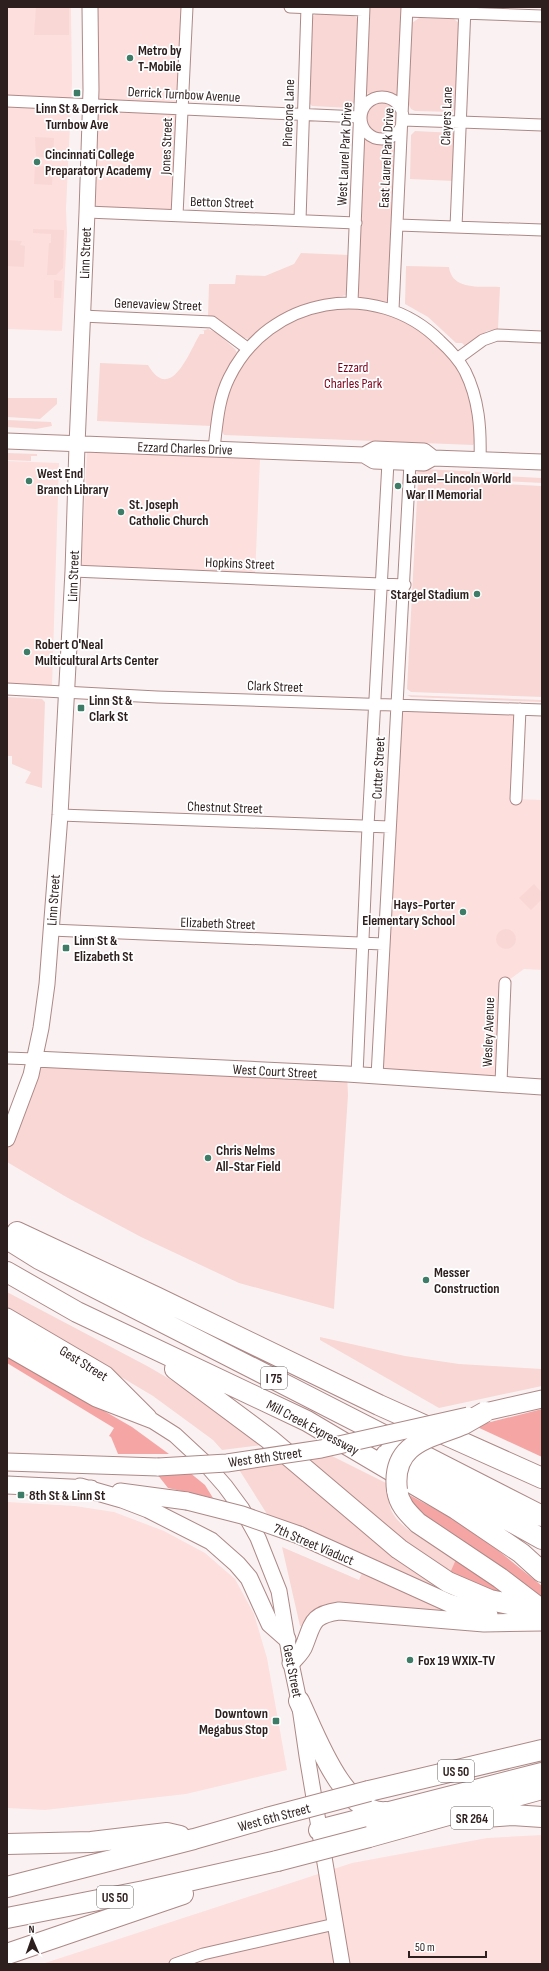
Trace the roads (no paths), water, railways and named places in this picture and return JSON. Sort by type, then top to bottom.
[{"type":"highway","points":[[7,1227],[379,1405],[542,1478]]},
{"type":"highway","name":"Mill Creek Expressway","points":[[7,1239],[39,1258],[542,1516]]},
{"type":"highway","name":"Mill Creek Expressway","points":[[7,1272],[77,1312],[307,1421],[456,1509],[521,1554],[542,1572]]},
{"type":"highway","points":[[77,1312],[95,1329],[185,1375],[269,1438],[399,1549],[448,1582],[490,1600],[539,1615]]},
{"type":"highway","points":[[485,1412],[464,1424],[428,1436],[408,1450],[400,1464],[396,1479],[397,1490],[401,1504],[407,1513],[418,1523],[494,1574],[539,1615]]},
{"type":"highway","points":[[307,1421],[416,1468],[542,1539]]},
{"type":"highway","points":[[299,1701],[335,1776],[359,1803],[368,1810],[380,1812],[400,1819]]},
{"type":"highway","name":"West 6th Street","points":[[7,1887],[194,1839],[369,1791],[542,1750]]},
{"type":"highway","points":[[319,1830],[400,1819],[542,1773]]},
{"type":"highway","name":"US 50","points":[[7,1918],[223,1874],[369,1837],[400,1819],[542,1789]]},
{"type":"highway","name":"SR 264","points":[[400,1819],[512,1815],[542,1817]]},
{"type":"highway","points":[[7,1844],[91,1842],[167,1833],[194,1839]]},
{"type":"highway","points":[[7,1954],[212,1886],[223,1874]]},
{"type":"main road","name":"West 8th Street","points":[[7,1462],[158,1467],[227,1463],[322,1449],[542,1399]]},
{"type":"main road","points":[[7,1485],[80,1487],[122,1499],[148,1509],[211,1541],[237,1564],[249,1578],[270,1624],[287,1639]]},
{"type":"main road","name":"7th Street Viaduct","points":[[80,1487],[187,1501],[242,1515],[300,1535],[449,1603],[488,1614],[539,1615]]},
{"type":"main road","points":[[291,1663],[304,1647],[310,1628],[314,1623],[322,1616],[333,1612],[484,1623],[539,1615]]},
{"type":"street","name":"Linn Street","points":[[7,1139],[35,1059],[45,1004],[60,815],[73,571],[87,212],[90,105],[90,7]]},
{"type":"street","name":"Jones Street","points":[[178,215],[187,7]]},
{"type":"street","points":[[290,7],[364,8]]},
{"type":"street","name":"Pinecone Lane","points":[[300,220],[307,7]]},
{"type":"street","name":"West Laurel Park Drive","points":[[352,302],[364,8]]},
{"type":"street","points":[[407,9],[465,10],[542,16]]},
{"type":"street","name":"East Laurel Park Drive","points":[[393,310],[407,9]]},
{"type":"street","name":"Clayers Lane","points":[[456,227],[465,10]]},
{"type":"street","points":[[383,97],[390,98],[400,107],[403,120],[398,132],[387,139],[380,139],[368,134],[364,130],[360,117],[362,110],[370,100],[383,97]]},
{"type":"street","name":"Derrick Turnbow Avenue","points":[[7,101],[360,117]]},
{"type":"street","points":[[403,120],[542,125]]},
{"type":"street","name":"Betton Street","points":[[87,212],[356,222]]},
{"type":"street","points":[[398,225],[542,230]]},
{"type":"street","points":[[214,448],[222,395],[228,378],[247,348],[285,318],[320,306],[352,302],[393,310],[424,326],[436,336],[457,359],[470,382],[477,408],[480,429],[480,460]]},
{"type":"street","name":"Genevaview Street","points":[[82,316],[212,322],[247,348]]},
{"type":"street","points":[[457,359],[490,336],[542,337]]},
{"type":"street","name":"Ezzard Charles Drive","points":[[7,441],[77,445],[214,448],[364,455],[374,461],[424,464],[433,458]]},
{"type":"street","name":"Ezzard Charles Drive","points":[[364,455],[375,449],[424,451],[433,458],[542,462]]},
{"type":"street","name":"Cutter Street","points":[[357,1075],[364,944],[368,826],[383,584],[388,462]]},
{"type":"street","name":"Cutter Street","points":[[377,1076],[396,705],[405,585],[410,463]]},
{"type":"street","name":"Hopkins Street","points":[[73,571],[405,585]]},
{"type":"street","name":"Clark Street","points":[[7,689],[67,693],[542,710]]},
{"type":"street","points":[[516,799],[520,709]]},
{"type":"street","name":"Chestnut Street","points":[[60,815],[390,827]]},
{"type":"street","name":"Elizabeth Street","points":[[51,930],[383,944]]},
{"type":"street","name":"Wesley Avenue","points":[[500,1083],[505,983]]},
{"type":"street","name":"West Court Street","points":[[7,1058],[377,1076],[542,1087]]},
{"type":"street","name":"Gest Street","points":[[7,1316],[106,1374],[153,1421]]},
{"type":"street","points":[[7,1331],[103,1388],[153,1421]]},
{"type":"street","name":"Gest Street","points":[[7,1348],[96,1399],[153,1421],[175,1435],[203,1461],[225,1486],[242,1509],[258,1538],[279,1591],[299,1701],[342,1964]]},
{"type":"street","points":[[175,1964],[203,1954],[335,1924]]},
{"type":"place","name":"Metro by T-Mobile","points":[[130,58]]},
{"type":"place","name":"Linn St & Derrick Turnbow Ave","points":[[77,93]]},
{"type":"place","name":"Cincinnati College Preparatory Academy","points":[[37,162]]},
{"type":"place","name":"West End Branch Library","points":[[29,481]]},
{"type":"place","name":"Laurel–Lincoln World War II Memorial","points":[[398,486]]},
{"type":"place","name":"St. Joseph Catholic Church","points":[[121,512]]},
{"type":"place","name":"Stargel Stadium","points":[[477,594]]},
{"type":"place","name":"Robert O'Neal Multicultural Arts Center","points":[[27,652]]},
{"type":"place","name":"Linn St & Clark St","points":[[81,708]]},
{"type":"place","name":"Hays-Porter Elementary School","points":[[463,912]]},
{"type":"place","name":"Linn St & Elizabeth St","points":[[66,948]]},
{"type":"place","name":"Chris Nelms All-Star Field","points":[[208,1158]]},
{"type":"place","name":"Messer Construction","points":[[426,1280]]},
{"type":"place","name":"8th St & Linn St","points":[[21,1495]]},
{"type":"place","name":"Fox 19 WXIX-TV","points":[[410,1660]]},
{"type":"place","name":"Downtown Megabus Stop","points":[[276,1721]]},
{"type":"park label","name":"Ezzard Charles Park","points":[[353,376]]}]
